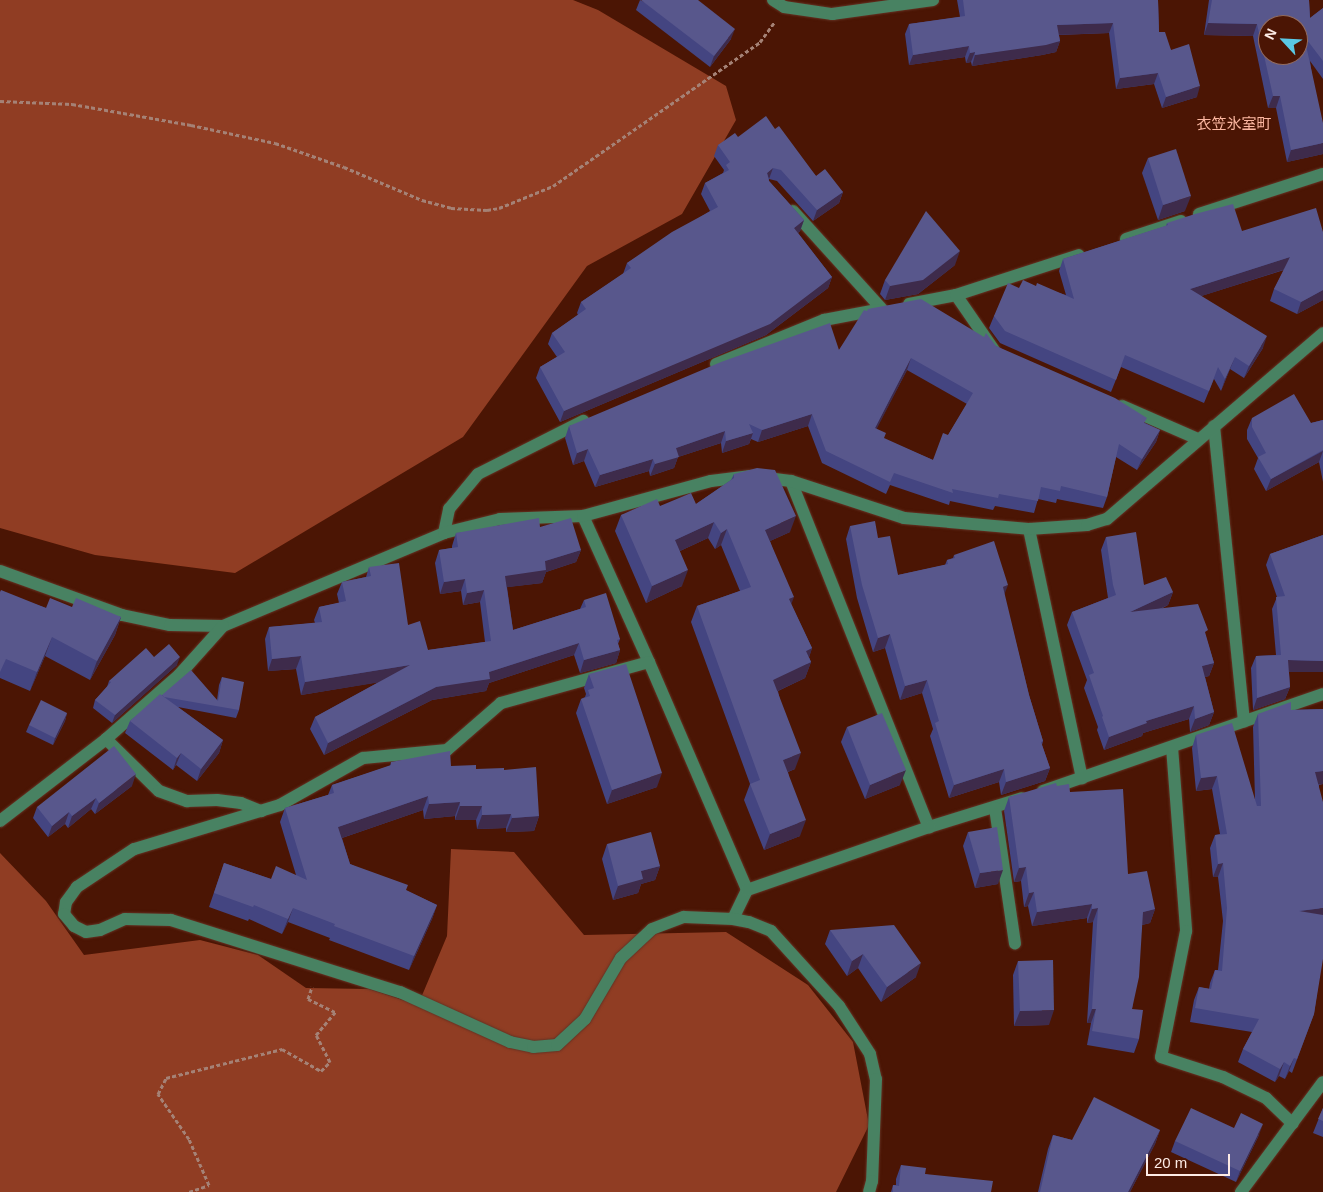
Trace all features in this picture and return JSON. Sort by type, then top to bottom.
[{"type":"street","points":[[773,0],[784,7],[832,14],[933,0]]},
{"type":"street","points":[[850,12],[855,0]]},
{"type":"street","points":[[1116,242],[1323,174]]},
{"type":"street","points":[[784,202],[891,308]]},
{"type":"street","points":[[705,369],[824,320],[956,295],[1090,252]]},
{"type":"street","points":[[956,295],[995,350],[1004,354]]},
{"type":"street","points":[[0,570],[122,614],[170,626],[223,626],[444,533],[500,519],[583,516],[711,482],[751,476],[791,481],[904,518],[1029,529],[1087,525],[1107,519],[1323,332]]},
{"type":"street","points":[[1110,400],[1198,439]]},
{"type":"street","points":[[444,533],[449,509],[478,474],[597,415]]},
{"type":"street","points":[[1214,426],[1244,721]]},
{"type":"street","points":[[791,481],[929,827]]},
{"type":"street","points":[[583,516],[649,662],[747,890]]},
{"type":"street","points":[[1029,529],[1082,778]]},
{"type":"street","points":[[0,821],[106,739],[178,675],[223,626]]},
{"type":"street","points":[[649,662],[501,703],[447,750],[363,758],[280,805],[134,849],[77,887],[66,902],[64,914],[74,926],[86,932],[100,930],[125,919],[171,920],[400,992],[510,1042],[534,1047],[557,1045],[585,1019],[621,958],[652,929],[684,917],[733,918],[749,922],[771,931],[839,1006],[870,1054],[876,1079],[872,1181],[869,1192]]},
{"type":"street","points":[[733,918],[747,890],[929,827],[995,808],[1323,694]]},
{"type":"street","points":[[106,739],[159,791],[187,801],[217,800],[241,803],[261,811]]},
{"type":"street","points":[[1172,747],[1186,931],[1161,1057],[1223,1077],[1266,1098],[1293,1124]]},
{"type":"street","points":[[995,808],[1015,944]]},
{"type":"street","points":[[1241,1192],[1323,1082]]},
{"type":"path","points":[[0,101],[72,104],[219,131],[274,144],[336,164],[422,200],[450,208],[487,210],[500,208],[553,186],[760,42],[784,7]]},
{"type":"path","points":[[189,1192],[209,1185],[189,1139],[158,1094],[166,1078],[282,1049],[321,1071],[330,1062],[316,1035],[335,1012],[308,999],[312,987],[320,988]]},
{"type":"shaded area","points":[[0,0],[573,0],[598,10],[726,86],[736,120],[682,214],[587,266],[463,437],[235,573],[95,555],[0,528]]},
{"type":"shaded area","points":[[451,849],[514,852],[584,935],[726,932],[808,985],[853,1042],[869,1125],[836,1192],[0,1192],[0,853],[46,901],[84,955],[200,940],[258,955],[306,988],[369,989],[418,1005],[447,936]]},
{"type":"building","points":[[641,0],[698,0],[735,29],[714,56]]},
{"type":"building","points":[[963,0],[1158,0],[1159,32],[1165,32],[1171,50],[1189,44],[1200,86],[1166,97],[1158,73],[1120,78],[1113,23],[1057,25],[1060,41],[1046,45],[975,55],[975,52],[970,53],[969,46],[913,55],[909,24],[965,16]]},
{"type":"building","points":[[1212,0],[1309,0],[1310,18],[1323,8],[1323,61],[1308,41],[1308,15],[1258,15],[1258,28],[1257,24],[1208,23]]},
{"type":"building","points":[[1308,54],[1323,123],[1323,143],[1291,150],[1280,96],[1273,96],[1266,65],[1308,65]]},
{"type":"building","points":[[766,116],[775,129],[779,126],[816,176],[825,169],[843,192],[817,210],[781,170],[773,168],[767,173],[769,181],[804,220],[794,228],[832,277],[770,324],[564,411],[540,367],[565,352],[552,333],[586,309],[581,302],[631,268],[627,263],[672,232],[718,207],[705,183],[729,170],[726,165],[730,162],[718,145],[735,133],[738,137]]},
{"type":"building","points":[[1176,149],[1191,196],[1163,205],[1148,158]]},
{"type":"building","points":[[1233,204],[1242,231],[1316,208],[1323,232],[1323,290],[1301,302],[1274,289],[1290,257],[1190,289],[1267,336],[1249,366],[1235,357],[1225,379],[1218,367],[1209,391],[1125,355],[1116,380],[1005,331],[994,316],[1008,283],[1019,288],[1023,280],[1036,286],[1037,283],[1074,299],[1063,259],[1168,225],[1167,223]]},
{"type":"building","points":[[926,211],[960,251],[923,280],[890,286],[885,280]]},
{"type":"building","points":[[921,299],[984,337],[986,333],[996,346],[1115,398],[1147,418],[1144,423],[1160,430],[1142,459],[1119,444],[1107,497],[1061,486],[1060,491],[1041,487],[1038,501],[999,494],[998,498],[952,489],[953,493],[894,473],[890,482],[826,451],[812,414],[762,430],[749,424],[753,433],[726,441],[725,431],[676,448],[679,457],[655,464],[653,459],[600,475],[588,449],[577,453],[569,426],[721,362],[830,323],[839,350],[864,310],[867,311],[868,309]],"holes":[[[911,358],[973,393],[948,435],[943,433],[933,460],[884,438],[886,433],[875,428]]]},
{"type":"building","points":[[1294,394],[1311,423],[1323,420],[1323,450],[1271,479],[1258,457],[1266,453],[1252,427],[1252,418]]},
{"type":"building","points":[[757,468],[775,470],[796,516],[765,530],[794,597],[789,599],[812,648],[806,651],[811,662],[773,680],[801,753],[783,760],[806,820],[770,834],[750,784],[760,780],[697,606],[751,587],[727,529],[721,533],[714,522],[675,540],[688,570],[652,586],[621,515],[657,499],[660,506],[691,493],[696,504],[734,478],[734,474]]},
{"type":"building","points":[[539,518],[540,527],[571,518],[581,550],[545,561],[546,570],[505,576],[513,630],[586,607],[584,600],[606,593],[620,639],[617,640],[620,650],[584,660],[579,643],[489,672],[490,679],[436,687],[328,743],[315,717],[410,665],[305,682],[301,656],[272,659],[269,627],[322,622],[319,607],[346,601],[342,582],[371,576],[369,567],[399,563],[408,625],[420,621],[428,650],[491,641],[484,590],[467,593],[465,579],[444,582],[439,550],[458,547],[456,533]]},
{"type":"building","points":[[875,521],[878,538],[890,536],[898,575],[948,564],[947,560],[955,558],[954,555],[994,541],[1008,585],[1003,587],[1029,695],[1043,741],[1041,742],[1050,768],[1006,782],[1004,769],[954,785],[935,723],[939,721],[927,680],[905,686],[890,634],[878,638],[862,585],[850,526]]},
{"type":"building","points":[[1136,532],[1144,585],[1166,577],[1173,592],[1130,612],[1198,604],[1208,630],[1205,632],[1214,663],[1202,666],[1214,712],[1195,719],[1194,706],[1146,721],[1147,723],[1109,737],[1089,675],[1094,673],[1072,612],[1116,595],[1106,537]]},
{"type":"building","points":[[1323,535],[1323,661],[1288,660],[1290,687],[1257,698],[1256,656],[1281,655],[1276,597],[1285,596],[1270,554]]},
{"type":"building","points":[[1,590],[46,608],[50,598],[72,607],[76,598],[121,617],[97,661],[52,637],[37,672],[6,659],[0,672]]},
{"type":"building","points":[[169,644],[180,657],[115,715],[95,700],[111,682],[109,681],[146,648],[154,657]]},
{"type":"building","points":[[626,664],[662,773],[612,790],[581,699],[590,696],[588,690],[594,688],[589,674]]},
{"type":"building","points":[[191,670],[218,701],[222,677],[244,682],[239,710],[164,697],[162,695]]},
{"type":"building","points":[[160,694],[223,740],[201,769],[181,753],[177,758],[130,721]]},
{"type":"building","points":[[41,700],[67,713],[55,738],[29,725]]},
{"type":"building","points":[[1291,702],[1291,710],[1323,709],[1323,771],[1315,772],[1323,802],[1323,908],[1299,911],[1323,915],[1323,959],[1314,1014],[1297,1059],[1294,1058],[1290,1066],[1284,1062],[1280,1069],[1243,1049],[1259,1019],[1195,1008],[1199,987],[1211,989],[1215,970],[1222,971],[1227,908],[1223,863],[1218,864],[1215,835],[1227,834],[1217,776],[1201,778],[1196,735],[1232,723],[1257,806],[1261,806],[1258,714]]},
{"type":"building","points":[[882,713],[906,770],[870,785],[847,727]]},
{"type":"building","points":[[114,746],[136,774],[99,803],[96,798],[72,816],[69,812],[52,826],[37,807]]},
{"type":"building","points":[[450,751],[451,766],[476,765],[476,769],[504,768],[504,770],[536,767],[539,816],[512,818],[511,814],[482,815],[482,806],[460,806],[460,802],[429,804],[428,796],[338,827],[350,864],[408,885],[406,890],[437,905],[414,956],[334,926],[335,924],[293,908],[288,919],[254,905],[253,907],[214,893],[224,863],[271,879],[276,866],[307,880],[285,808],[334,793],[332,785],[391,765],[391,762]]},
{"type":"building","points":[[1056,783],[1057,786],[1069,784],[1070,792],[1123,789],[1128,874],[1147,871],[1155,909],[1143,912],[1139,977],[1132,1009],[1143,1010],[1139,1039],[1092,1031],[1096,1009],[1092,1009],[1098,908],[1092,909],[1092,904],[1037,912],[1034,892],[1029,893],[1026,867],[1019,868],[1009,797]]},
{"type":"building","points":[[997,827],[1003,870],[980,873],[968,832]]},
{"type":"building","points":[[651,832],[660,866],[641,871],[643,879],[618,886],[607,844]]},
{"type":"building","points":[[894,925],[921,963],[887,987],[863,954],[852,961],[830,930]]},
{"type":"building","points":[[1053,960],[1054,1010],[1020,1011],[1018,961]]},
{"type":"building","points":[[1094,1097],[1160,1130],[1128,1192],[1040,1192],[1053,1135],[1072,1140]]},
{"type":"building","points":[[1191,1108],[1234,1128],[1241,1113],[1263,1124],[1240,1171],[1175,1141]]},
{"type":"building","points":[[1323,1108],[1323,1121],[1318,1119]]},
{"type":"building","points":[[901,1165],[926,1168],[925,1174],[993,1181],[991,1192],[893,1192],[893,1185],[899,1186]]},
{"type":"district","name":"衣笠氷室町","points":[[1234,124]]}]
